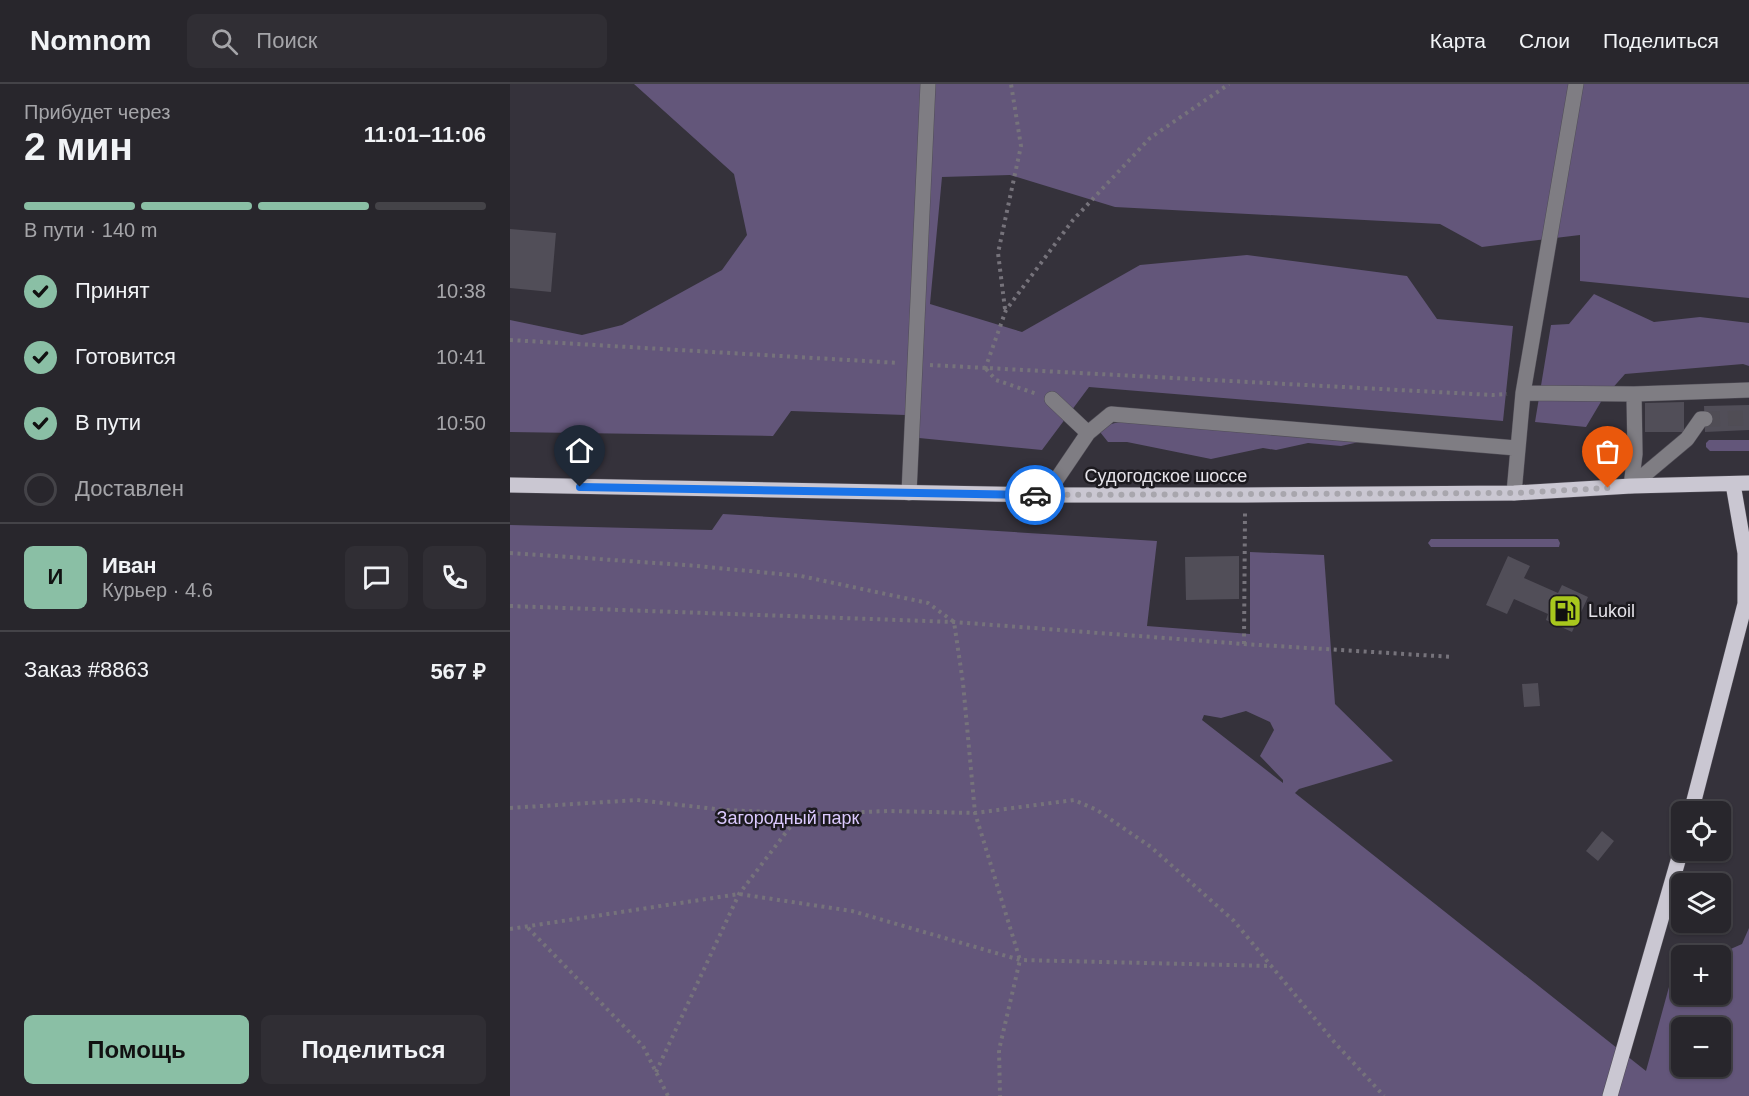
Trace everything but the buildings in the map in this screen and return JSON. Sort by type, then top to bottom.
[{"type":"main road","name":"Судогодское шоссе","points":[[510,485],[1046,495],[1245,495],[1514,493],[1631,486],[1749,483]]},
{"type":"main road","points":[[1694,801],[1745,604],[1745,553],[1733,484]]},
{"type":"main road","points":[[1610,1096],[1678,861]]},
{"type":"street","points":[[909,493],[928,84]]},
{"type":"street","points":[[1514,493],[1516,448],[1523,393],[1576,84]]},
{"type":"street","points":[[1523,393],[1634,394],[1749,390]]},
{"type":"street","points":[[1631,486],[1635,454],[1634,394]]},
{"type":"street","points":[[1052,399],[1088,433]]},
{"type":"street","points":[[1046,495],[1088,433],[1111,414],[1516,448]]},
{"type":"street","points":[[1631,486],[1687,439],[1701,419],[1705,419]]},
{"type":"path","points":[[1006,310],[998,253],[1021,146],[1011,84]]},
{"type":"path","points":[[985,369],[1006,310],[1073,220],[1150,138],[1229,84]]},
{"type":"path","points":[[510,340],[985,369],[1493,395],[1523,393]]},
{"type":"path","points":[[985,369],[996,380],[1052,399]]},
{"type":"path","points":[[1244,644],[1245,495]]},
{"type":"path","points":[[510,553],[686,565],[801,576],[928,603],[954,622],[963,683],[975,813],[1020,960],[999,1050],[1000,1096]]},
{"type":"path","points":[[510,606],[954,622],[1454,657]]},
{"type":"path","points":[[510,808],[637,800],[724,810],[800,813],[888,811],[975,813],[1074,800],[1097,810],[1151,847],[1234,921],[1335,1043],[1384,1096]]},
{"type":"path","points":[[656,1072],[739,894],[800,813]]},
{"type":"path","points":[[510,929],[739,894],[852,911],[1020,960],[1272,966]]},
{"type":"path","points":[[528,928],[643,1046],[668,1096]]},
{"type":"green space","points":[[634,84],[1749,84],[1749,298],[1580,281],[1580,235],[1482,247],[1440,224],[1115,207],[1010,175],[942,177],[930,304],[1022,332],[1140,265],[1247,255],[1407,276],[1437,319],[1513,326],[1503,421],[1089,387],[1042,450],[919,438],[905,415],[791,411],[773,436],[510,432],[510,320],[582,335],[622,325],[722,270],[747,235],[734,174]]},
{"type":"green space","points":[[1594,294],[1654,322],[1700,317],[1749,323],[1749,366],[1743,364],[1625,374],[1602,400],[1586,427],[1535,422],[1551,325],[1569,324]]},
{"type":"green space","points":[[1126,420],[1359,442],[1341,446],[1308,443],[1276,450],[1263,448],[1211,459],[1127,442],[1108,442],[1100,432],[1104,426]]},
{"type":"green space","points":[[1709,440],[1749,440],[1749,451],[1710,451],[1706,447]]},
{"type":"green space","name":"Загородный парк","points":[[723,514],[1157,541],[1147,626],[1250,634],[1250,552],[1324,555],[1335,704],[1393,761],[1299,789],[1295,793],[1646,1071],[1671,980],[1671,1005],[1731,1005],[1731,949],[1742,944],[1749,928],[1749,1096],[510,1096],[510,525],[712,530]],"holes":[[[1246,711],[1270,722],[1274,730],[1260,756],[1283,780],[1283,783],[1202,720],[1204,715],[1221,718]]]},
{"type":"green space","points":[[1431,539],[1558,539],[1560,543],[1559,547],[1431,547],[1428,543]]},
{"type":"tunnel","points":[[1705,419],[1749,418]]},
{"type":"way so far","points":[[1035,495],[1514,493],[1608,488]]},
{"type":"place","name":"Lukoil","points":[[1565,611]]},
{"type":"route","points":[[580,487],[1035,495]]}]
